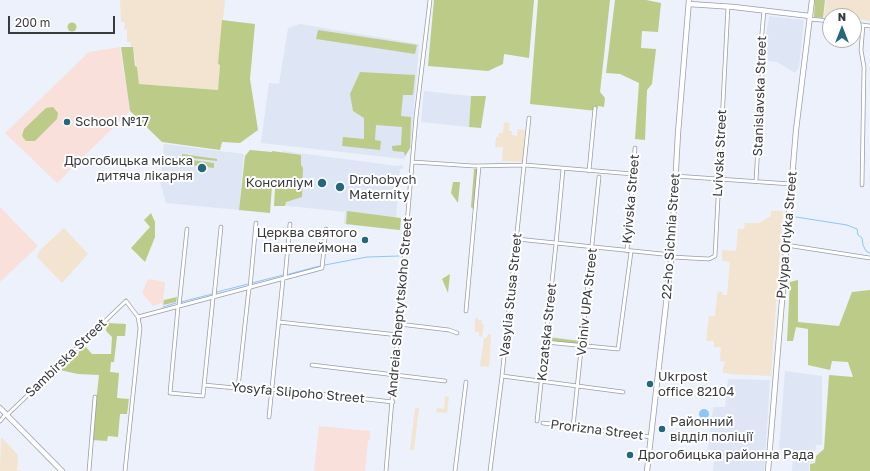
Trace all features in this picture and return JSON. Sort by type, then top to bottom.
[{"type":"street","name":"Andreia Sheptytskoho Street","points":[[386,471],[416,113],[430,0]]},
{"type":"street","name":"Pylypa Orlyka Street","points":[[768,471],[791,184],[802,76],[812,0]]},
{"type":"street","points":[[688,1],[764,10],[822,20]]},
{"type":"street","name":"22-ho Sichnia Street","points":[[647,471],[671,256],[675,176],[688,1]]},
{"type":"street","name":"Lvivska Street","points":[[671,256],[709,259],[715,256],[728,6]]},
{"type":"street","name":"Stanislavska Street","points":[[756,181],[763,57],[761,44],[764,10]]},
{"type":"street","points":[[862,185],[864,67],[862,50],[863,25],[870,26]]},
{"type":"street","points":[[589,171],[595,108]]},
{"type":"street","name":"Vasylia Stusa Street","points":[[490,471],[525,166],[528,118]]},
{"type":"street","name":"Kyivska Street","points":[[627,251],[635,148]]},
{"type":"street","points":[[413,162],[479,166],[525,166],[633,174]]},
{"type":"street","points":[[466,311],[479,166]]},
{"type":"street","name":"Kozatska Street","points":[[537,421],[563,169]]},
{"type":"street","points":[[675,176],[791,184]]},
{"type":"street","name":"Voiniv UPA Street","points":[[573,427],[599,177]]},
{"type":"street","points":[[238,388],[256,223]]},
{"type":"street","points":[[269,417],[290,224]]},
{"type":"street","points":[[186,229],[170,393],[203,396],[221,227]]},
{"type":"street","points":[[125,471],[139,335],[138,317],[322,268],[326,228]]},
{"type":"street","points":[[517,239],[671,256]]},
{"type":"street","points":[[786,245],[870,258]]},
{"type":"street","name":"Kyivska Street","points":[[582,346],[618,349],[631,252]]},
{"type":"street","name":"Sambirska Street","points":[[0,421],[126,301],[138,317]]},
{"type":"street","points":[[279,322],[398,335]]},
{"type":"street","points":[[399,324],[450,330],[458,333]]},
{"type":"street","points":[[545,342],[582,346]]},
{"type":"street","points":[[312,365],[445,381]]},
{"type":"street","points":[[502,376],[623,392]]},
{"type":"street","points":[[455,471],[466,382]]},
{"type":"street","name":"Yosyfa Slipoho Street","points":[[204,385],[392,402]]},
{"type":"street","points":[[89,471],[95,397]]},
{"type":"street","points":[[0,408],[62,471]]},
{"type":"street","name":"Prorizna Street","points":[[542,423],[651,437]]},
{"type":"shaded area","points":[[120,0],[225,0],[218,64],[220,65],[218,90],[139,84],[133,47],[131,47],[131,42],[127,42],[127,30],[124,29],[125,22],[121,22]]},
{"type":"shaded area","points":[[826,0],[870,0],[870,21],[862,20],[862,8],[825,8]]},
{"type":"shaded area","points":[[769,16],[804,20],[799,67],[795,73],[777,62],[768,61],[768,55],[763,54]]},
{"type":"shaded area","points":[[300,24],[419,44],[411,147],[404,159],[261,143],[269,83],[279,84],[288,28]]},
{"type":"shaded area","name":"School №17","points":[[120,47],[130,111],[57,183],[5,133],[89,52]]},
{"type":"shaded area","points":[[424,91],[471,96],[469,127],[421,122]]},
{"type":"shaded area","points":[[504,122],[510,123],[509,131],[512,131],[512,135],[517,136],[518,129],[525,130],[523,162],[502,161],[503,147],[495,147],[496,137],[498,137],[499,133],[503,133]]},
{"type":"shaded area","name":"Дрогобицька міська дитяча лікарня","points":[[164,144],[244,154],[239,210],[166,203],[160,182]]},
{"type":"shaded area","name":"Drohobych Maternity","points":[[283,151],[398,166],[403,165],[403,169],[400,169],[395,230],[344,224],[345,212],[279,205]]},
{"type":"shaded area","points":[[0,207],[38,246],[0,282]]},
{"type":"shaded area","points":[[771,211],[783,211],[771,376],[723,373],[723,367],[726,362],[720,361],[721,347],[714,347],[714,341],[706,341],[709,316],[715,316],[717,295],[719,291],[722,292],[723,295],[727,295],[730,262],[722,261],[722,250],[736,251],[738,229],[744,229],[745,223],[759,223],[771,216]]},
{"type":"shaded area","points":[[64,228],[88,254],[62,283],[37,257],[40,250]]},
{"type":"shaded area","points":[[148,279],[165,282],[163,303],[153,306],[142,293]]},
{"type":"shaded area","points":[[475,318],[482,320],[481,323],[484,324],[482,337],[479,336],[479,332],[475,332]]},
{"type":"shaded area","points":[[488,334],[491,334],[489,367],[480,366],[484,338],[487,338]]},
{"type":"shaded area","points":[[785,371],[822,376],[822,445],[816,445],[815,454],[779,449]]},
{"type":"shaded area","points":[[728,379],[770,380],[764,471],[713,471],[714,461],[707,460],[713,407],[725,407]]},
{"type":"shaded area","points":[[445,396],[449,397],[447,413],[436,412],[437,408],[444,409]]},
{"type":"shaded area","points":[[415,408],[419,408],[414,450],[410,450]]},
{"type":"shaded area","points":[[319,426],[370,431],[365,471],[314,471]]},
{"type":"shaded area","points":[[1,437],[18,455],[17,470],[24,471],[0,471]]},
{"type":"shaded area","points":[[793,453],[814,455],[814,462],[809,462],[809,471],[792,471]]},
{"type":"green space","points":[[434,0],[534,0],[529,58],[504,54],[503,64],[488,71],[428,66]]},
{"type":"green space","points":[[538,0],[610,0],[600,92],[605,98],[604,107],[598,106],[597,111],[530,104]]},
{"type":"green space","points":[[615,0],[646,0],[661,3],[658,32],[642,31],[641,48],[656,49],[652,84],[647,90],[645,140],[635,139],[639,83],[620,74],[606,73]]},
{"type":"green space","points":[[815,0],[825,0],[824,8],[822,8],[822,18],[814,17]]},
{"type":"green space","points":[[222,20],[255,24],[250,79],[258,130],[240,143],[222,142],[220,150],[162,142],[130,111],[121,47],[133,47],[139,84],[218,90],[220,65],[218,64]]},
{"type":"green space","points":[[72,22],[77,27],[72,32],[67,27]]},
{"type":"green space","points":[[318,30],[417,45],[415,54],[316,39]]},
{"type":"green space","points":[[360,72],[415,75],[413,95],[403,95],[401,116],[411,117],[410,148],[405,156],[404,152],[393,151],[392,148],[392,146],[401,145],[402,127],[376,125],[375,140],[381,141],[380,150],[342,146],[343,137],[364,139],[364,118],[353,111],[350,94]]},
{"type":"green space","points":[[471,96],[486,96],[481,128],[469,127]]},
{"type":"green space","points":[[53,107],[58,113],[57,119],[35,141],[26,141],[22,136],[24,129],[46,108]]},
{"type":"green space","points":[[250,150],[272,152],[270,213],[239,210],[245,156]]},
{"type":"green space","points":[[272,151],[301,155],[301,165],[303,168],[302,197],[286,202],[285,206],[274,206],[275,189],[272,178]]},
{"type":"green space","points":[[182,154],[217,159],[217,161],[182,157]]},
{"type":"green space","points":[[184,159],[214,163],[214,168],[183,164]]},
{"type":"green space","points":[[474,169],[478,169],[474,210],[471,207]]},
{"type":"green space","points":[[453,182],[460,182],[458,203],[451,193]]},
{"type":"green space","points":[[347,211],[401,218],[400,230],[346,224]]},
{"type":"green space","points":[[151,213],[155,222],[155,237],[145,262],[131,248],[150,227],[144,220]]},
{"type":"green space","points":[[450,274],[448,293],[442,279]]},
{"type":"green space","points":[[798,280],[798,322],[839,326],[852,292],[870,290],[870,471],[810,471],[810,464],[815,463],[816,456],[824,449],[829,375],[853,377],[848,362],[832,361],[830,370],[808,365],[808,329],[796,327],[793,341],[787,341],[790,282]]},
{"type":"green space","points":[[177,297],[176,302],[163,305],[164,300]]},
{"type":"green space","points":[[107,323],[126,324],[125,336],[117,336],[114,362],[111,362],[110,372],[119,373],[117,398],[129,399],[127,414],[120,414],[118,437],[108,436],[107,441],[92,440],[99,375],[78,374],[60,370],[85,346],[92,354],[111,354],[112,337],[106,331]]},
{"type":"green space","points":[[548,337],[580,341],[579,344],[548,340]]},
{"type":"water","points":[[702,409],[706,409],[708,410],[708,418],[702,419],[699,416],[699,412]]},
{"type":"waterway","points":[[796,217],[847,225],[857,229],[858,235],[862,238],[866,251],[870,253]]},
{"type":"waterway","points":[[325,265],[367,257],[399,256]]},
{"type":"waterway","points":[[289,274],[320,266]]},
{"type":"waterway","points":[[252,283],[283,275]]},
{"type":"waterway","points":[[217,292],[248,284]]},
{"type":"waterway","points":[[181,302],[212,294]]},
{"type":"waterway","points":[[163,307],[176,303]]},
{"type":"place","name":"School №17","points":[[67,122]]},
{"type":"place","name":"Дрогобицька міська дитяча лікарня","points":[[202,168]]},
{"type":"place","name":"Консиліум","points":[[322,183]]},
{"type":"place","name":"Drohobych Maternity","points":[[340,187]]},
{"type":"place","name":"Церква святого Пантелеймона","points":[[365,240]]},
{"type":"place","name":"Ukrpost office 82104","points":[[650,384]]},
{"type":"place","name":"Районний відділ поліції","points":[[662,429]]},
{"type":"place","name":"Дрогобицька районна Рада","points":[[630,455]]}]
